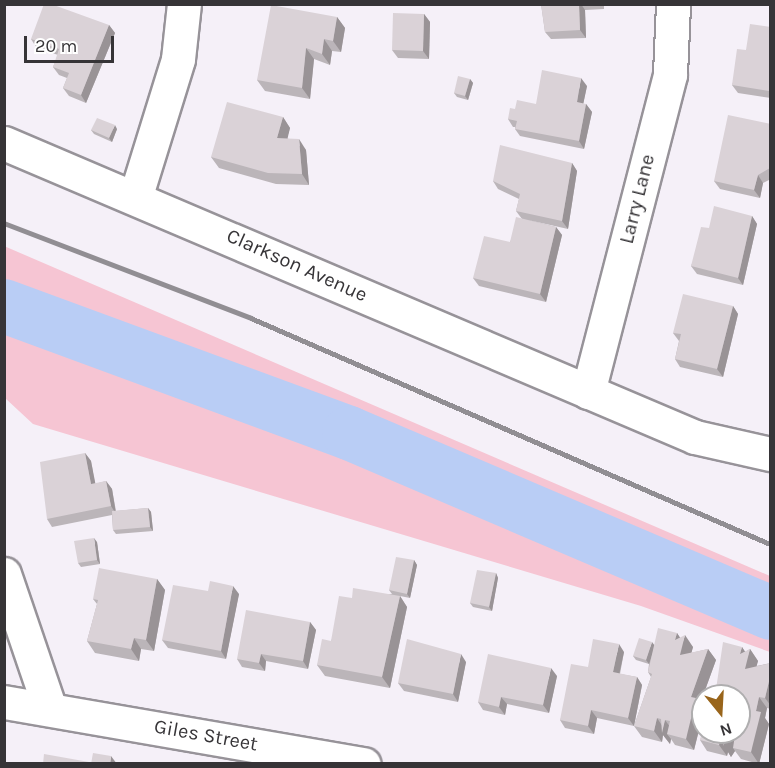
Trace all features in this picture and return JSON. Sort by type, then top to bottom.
[{"type":"street","points":[[136,195],[178,59],[184,4]]},
{"type":"street","name":"Larry Lane","points":[[588,392],[670,74],[673,4]]},
{"type":"street","name":"Clarkson Avenue","points":[[4,142],[136,195],[588,392],[695,436],[771,454]]},
{"type":"street","points":[[4,574],[49,706]]},
{"type":"street","name":"Giles Street","points":[[4,702],[49,706],[364,764]]},
{"type":"shaded area","points":[[4,246],[770,576],[770,652],[641,606],[33,424],[5,398]]},
{"type":"building","points":[[44,4],[51,4],[109,25],[81,95],[63,88],[69,73],[53,67],[59,49],[31,39]]},
{"type":"building","points":[[541,4],[579,4],[580,30],[545,32]]},
{"type":"building","points":[[271,5],[337,17],[333,41],[324,39],[322,54],[306,48],[302,88],[257,80]]},
{"type":"building","points":[[393,13],[424,14],[423,51],[392,50]]},
{"type":"building","points":[[750,24],[771,27],[769,91],[732,85],[737,49],[746,50]]},
{"type":"building","points":[[542,70],[581,78],[577,102],[586,104],[579,141],[515,129],[517,121],[508,119],[510,108],[515,109],[517,100],[536,104]]},
{"type":"building","points":[[458,76],[470,79],[465,96],[454,93]]},
{"type":"building","points":[[227,102],[283,117],[277,138],[299,139],[302,174],[268,173],[211,157]]},
{"type":"building","points":[[728,115],[771,124],[770,168],[758,175],[754,190],[714,181]]},
{"type":"building","points":[[97,118],[115,125],[109,138],[91,130]]},
{"type":"building","points":[[500,145],[572,163],[562,221],[516,211],[520,194],[493,181]]},
{"type":"building","points":[[714,206],[752,216],[738,278],[691,266],[701,227],[709,228]]},
{"type":"building","points":[[516,217],[556,227],[540,294],[473,278],[484,236],[510,242]]},
{"type":"building","points":[[683,294],[733,306],[717,369],[675,359],[681,334],[673,333]]},
{"type":"building","points":[[85,453],[91,484],[106,481],[111,506],[47,519],[40,462]]},
{"type":"building","points":[[148,508],[150,527],[113,530],[112,511]]},
{"type":"building","points":[[94,538],[97,560],[78,563],[74,541]]},
{"type":"building","points":[[396,557],[414,560],[407,594],[389,590]]},
{"type":"building","points":[[99,568],[157,579],[146,640],[134,638],[131,649],[87,641],[98,600],[93,599]]},
{"type":"building","points":[[477,570],[496,573],[489,607],[470,603]]},
{"type":"building","points":[[210,581],[233,586],[221,651],[162,640],[173,585],[208,591]]},
{"type":"building","points":[[353,588],[400,596],[382,677],[317,665],[322,639],[331,641],[339,596],[352,598]]},
{"type":"building","points":[[246,610],[310,622],[303,661],[261,654],[259,663],[237,659]]},
{"type":"building","points":[[658,628],[677,633],[675,640],[685,635],[680,655],[708,649],[696,684],[691,684],[691,718],[686,739],[667,734],[670,721],[665,720],[662,733],[661,719],[657,718],[654,731],[634,726],[652,674],[648,672]]},
{"type":"building","points":[[639,638],[652,642],[646,660],[633,656]]},
{"type":"building","points":[[407,639],[461,654],[453,694],[398,683]]},
{"type":"building","points":[[593,639],[619,644],[613,672],[637,677],[628,718],[591,710],[588,726],[560,720],[571,664],[588,667]]},
{"type":"building","points":[[723,642],[742,647],[740,654],[750,649],[745,669],[771,663],[765,698],[759,697],[756,711],[761,712],[751,752],[733,748],[734,744],[751,744],[751,684],[717,684]]},
{"type":"building","points":[[488,654],[551,668],[543,705],[501,697],[499,707],[478,702]]},
{"type":"building","points":[[93,753],[111,756],[110,764],[91,764]]},
{"type":"building","points":[[44,754],[89,762],[89,764],[43,764]]},
{"type":"waterway","points":[[4,306],[349,433],[770,613]]},
{"type":"railway","points":[[4,223],[251,318],[770,544]]}]
